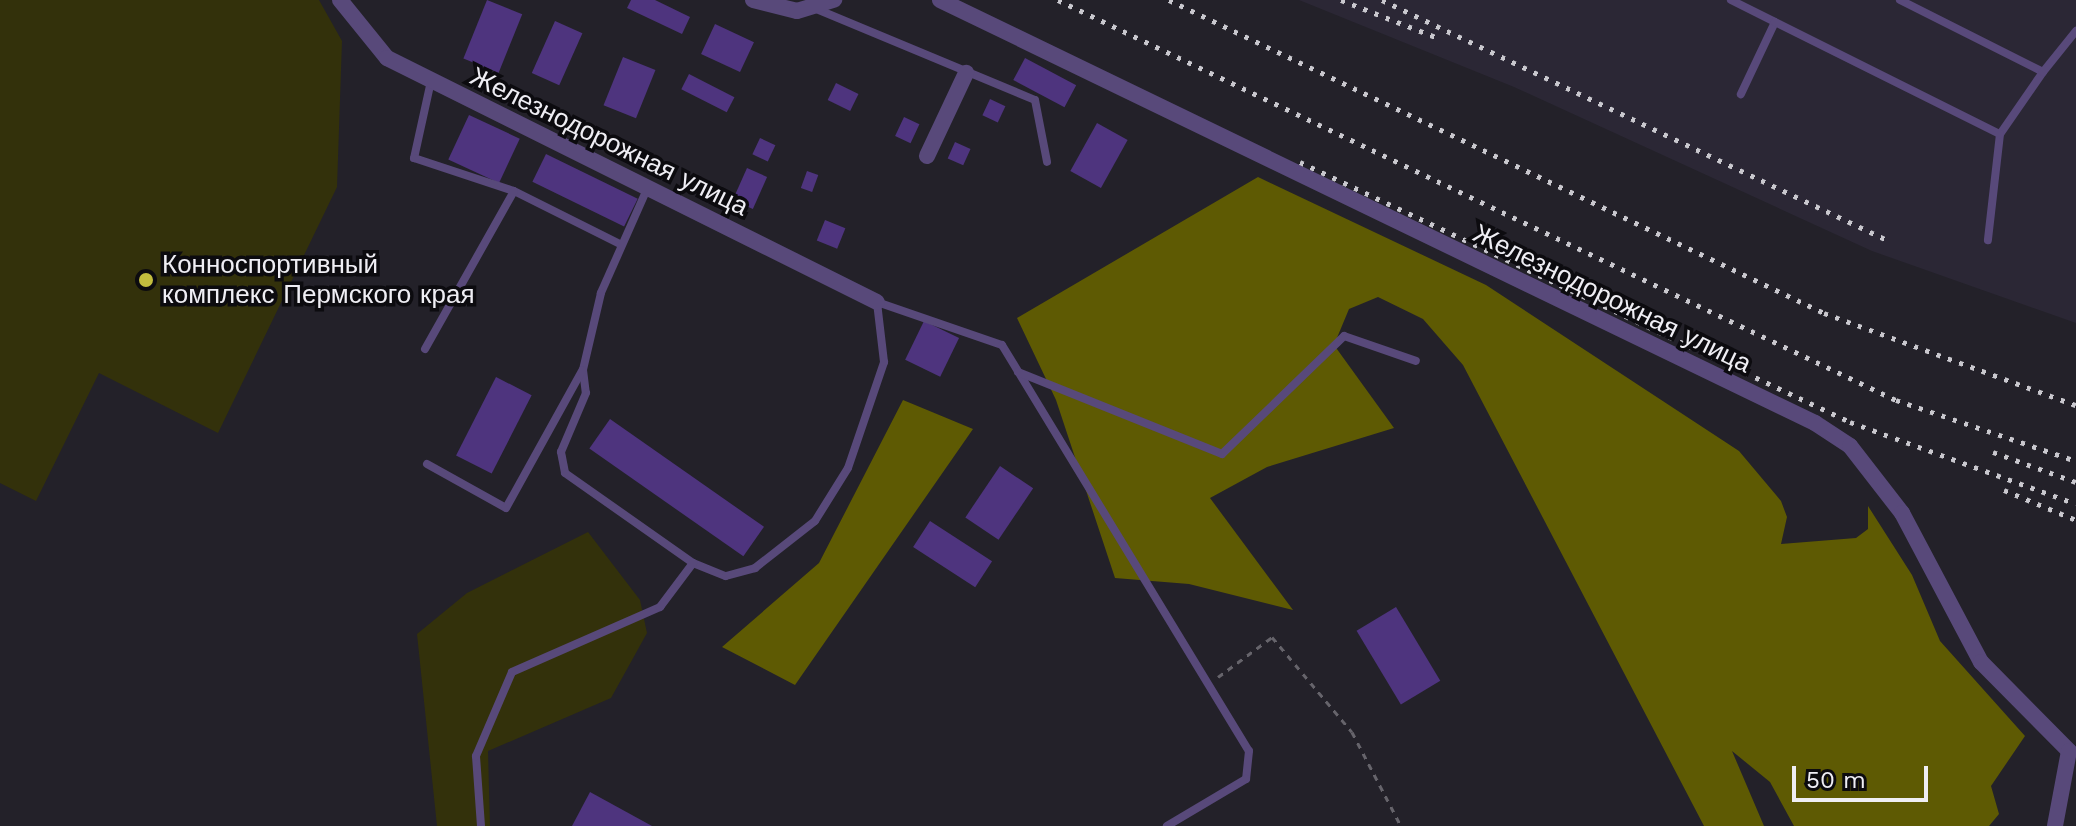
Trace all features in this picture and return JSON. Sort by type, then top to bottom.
[{"type":"street","name":"Железнодорожная улица","points":[[340,0],[387,58],[877,302]]},
{"type":"street","points":[[753,0],[772,8],[814,8],[834,0]]},
{"type":"street","name":"Железнодорожная улица","points":[[940,0],[1815,423],[1877,475],[1981,662],[2072,754],[2055,826]]},
{"type":"street","points":[[927,156],[966,73]]},
{"type":"lane","points":[[1731,0],[2000,134]]},
{"type":"lane","points":[[1900,0],[2043,72]]},
{"type":"lane","points":[[814,8],[1035,100],[1047,162]]},
{"type":"lane","points":[[1741,94],[1775,22]]},
{"type":"lane","points":[[1988,240],[2000,134],[2076,31]]},
{"type":"lane","points":[[431,81],[414,158],[514,191],[620,244]]},
{"type":"lane","points":[[647,189],[620,244],[583,370],[579,421],[561,452],[565,473],[693,563],[726,576],[755,568],[815,521],[848,468],[884,362],[877,302],[1002,345],[1249,751],[1246,779],[1167,826]]},
{"type":"lane","points":[[425,349],[514,191]]},
{"type":"lane","points":[[1018,372],[1222,454],[1344,336],[1416,361]]},
{"type":"lane","points":[[427,464],[506,508],[583,370]]},
{"type":"lane","points":[[481,826],[476,756],[512,672],[660,607],[693,563]]},
{"type":"path","points":[[1208,684],[1272,637],[1352,732],[1401,826]]},
{"type":"shaded area","name":"Конноспортивный комплекс Пермского края","points":[[0,0],[319,0],[342,41],[337,187],[218,433],[99,373],[36,501],[0,483]]},
{"type":"shaded area","points":[[1299,0],[2076,0],[2076,323],[1872,251],[1514,87]]},
{"type":"shaded area","points":[[1258,177],[1486,285],[1739,451],[1781,501],[1787,517],[1781,544],[1856,538],[1868,529],[1868,506],[1912,575],[1940,641],[2025,736],[1991,786],[1999,814],[1989,826],[1794,826],[1770,782],[1732,751],[1764,826],[1704,826],[1463,365],[1423,319],[1378,297],[1349,309],[1334,345],[1394,428],[1267,467],[1210,498],[1293,610],[1189,584],[1115,578],[1056,400],[1017,318]]},
{"type":"shaded area","points":[[903,400],[973,429],[795,685],[722,647],[819,563]]},
{"type":"shaded area","points":[[588,532],[640,600],[647,633],[611,698],[488,751],[490,826],[437,826],[417,634],[467,593]]},
{"type":"building","points":[[487,0],[522,14],[499,73],[463,58]]},
{"type":"building","points":[[631,0],[655,0],[690,17],[682,34],[627,8]]},
{"type":"building","points":[[555,21],[582,33],[559,85],[532,73]]},
{"type":"building","points":[[715,24],[754,42],[740,72],[701,54]]},
{"type":"building","points":[[623,57],[655,70],[636,118],[604,105]]},
{"type":"building","points":[[1025,58],[1076,85],[1064,107],[1013,80]]},
{"type":"building","points":[[689,74],[734,97],[727,112],[681,89]]},
{"type":"building","points":[[836,83],[858,94],[850,111],[828,100]]},
{"type":"building","points":[[990,99],[1005,106],[998,122],[982,115]]},
{"type":"building","points":[[469,115],[520,139],[499,183],[448,159]]},
{"type":"building","points":[[904,117],[919,124],[911,143],[895,136]]},
{"type":"building","points":[[1097,123],[1128,140],[1101,188],[1070,171]]},
{"type":"building","points":[[760,138],[775,145],[768,161],[752,154]]},
{"type":"building","points":[[955,142],[971,149],[963,165],[948,158]]},
{"type":"building","points":[[546,154],[638,199],[624,227],[532,182]]},
{"type":"building","points":[[747,168],[767,177],[753,209],[733,200]]},
{"type":"building","points":[[807,171],[818,175],[812,192],[801,188]]},
{"type":"building","points":[[825,220],[845,228],[837,249],[817,240]]},
{"type":"building","points":[[924,321],[959,338],[940,377],[905,360]]},
{"type":"building","points":[[496,377],[532,395],[492,474],[456,455]]},
{"type":"building","points":[[610,419],[764,527],[743,556],[589,448]]},
{"type":"building","points":[[1000,466],[1033,488],[998,540],[965,517]]},
{"type":"building","points":[[930,521],[992,561],[975,587],[913,547]]},
{"type":"building","points":[[1396,607],[1440,681],[1401,704],[1357,631]]},
{"type":"building","points":[[590,792],[652,826],[572,826]]},
{"type":"railway","points":[[1058,0],[1896,400],[2076,461]]},
{"type":"railway","points":[[1169,0],[1824,313],[2076,405]]},
{"type":"railway","points":[[1341,0],[1438,38]]},
{"type":"railway","points":[[1382,0],[1889,241]]},
{"type":"railway","points":[[1300,162],[1850,422],[2076,504]]},
{"type":"railway","points":[[1993,452],[2076,482]]},
{"type":"railway","points":[[2004,490],[2076,520]]},
{"type":"place","name":"Конноспортивный комплекс Пермского края","points":[[146,280]]}]
